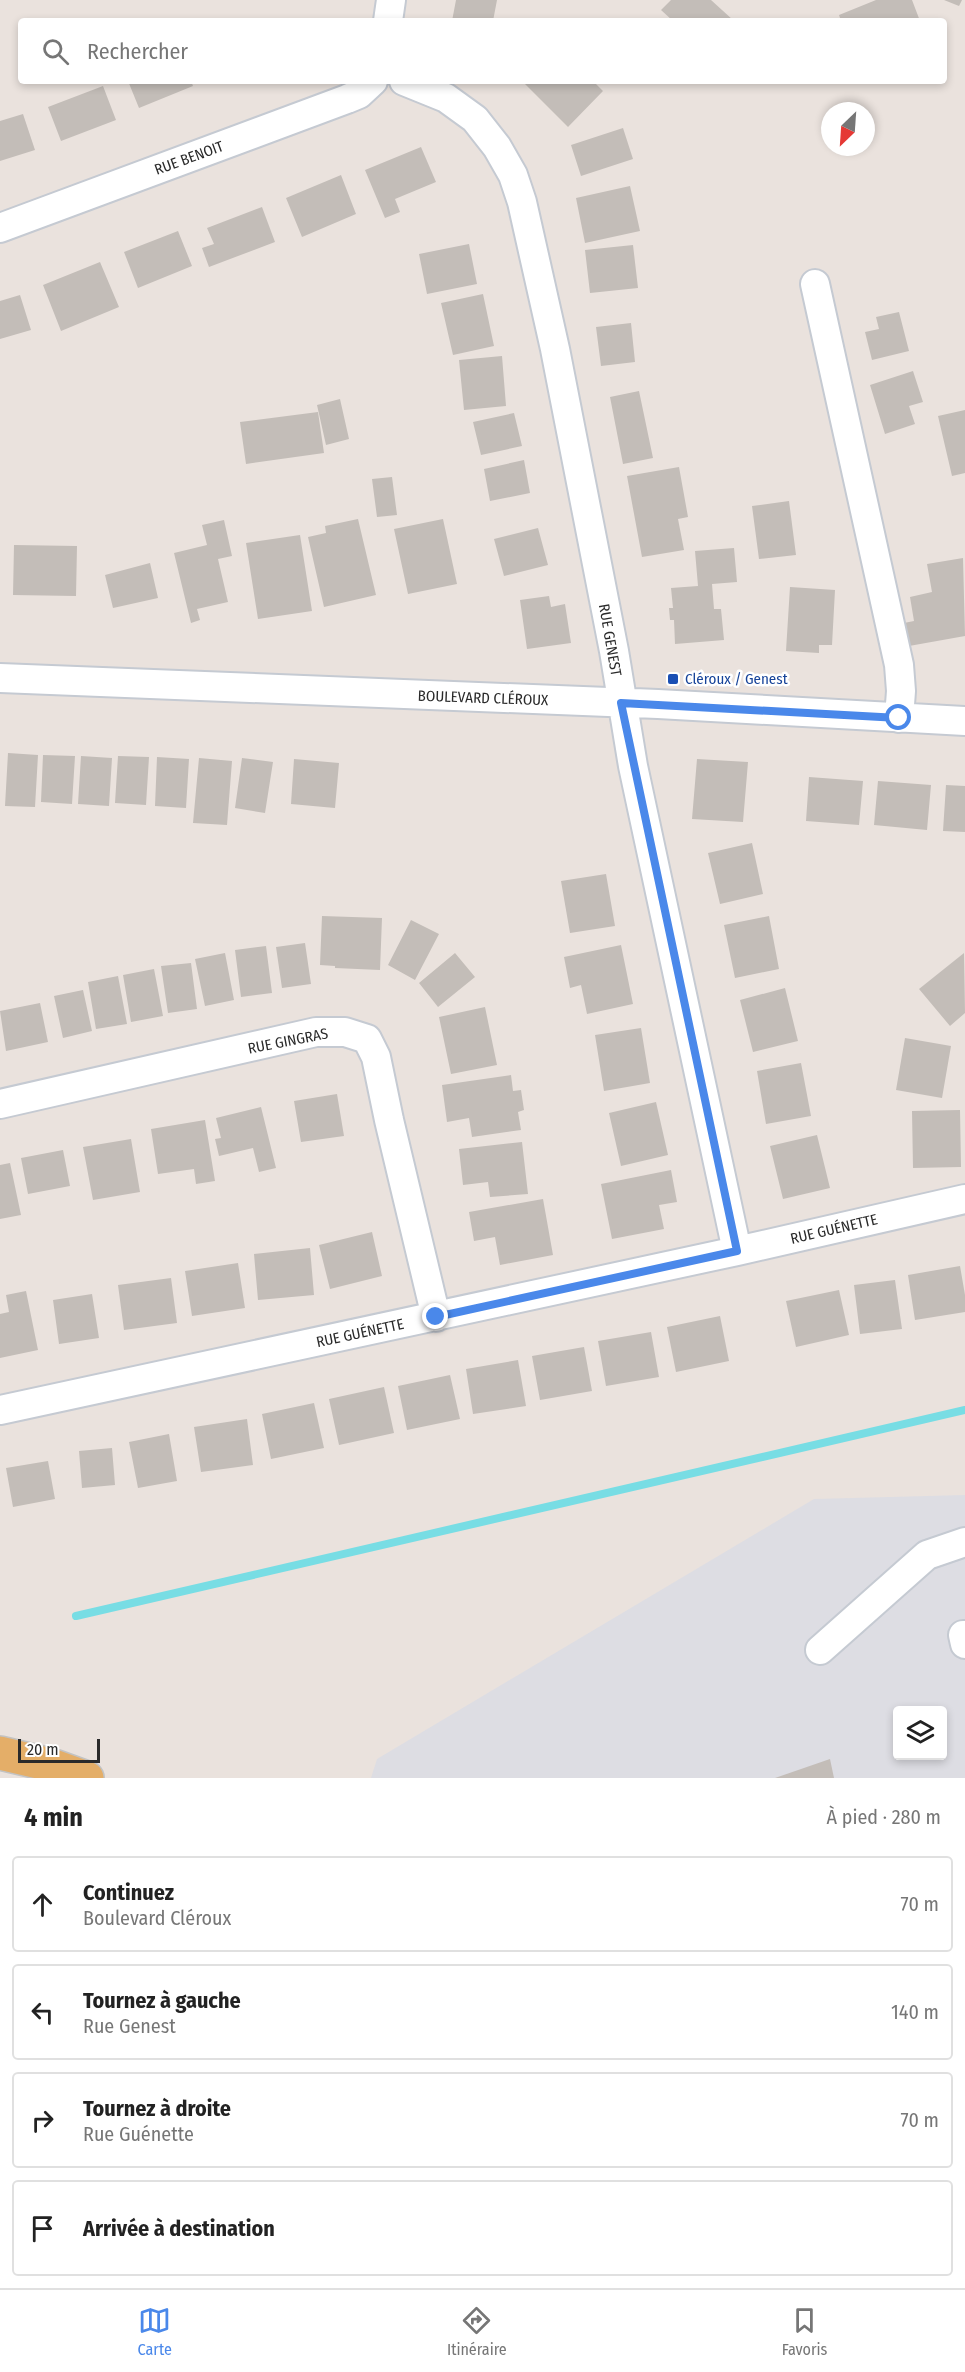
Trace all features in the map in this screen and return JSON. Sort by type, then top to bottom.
[{"type":"main road","points":[[0,1753],[51,1765],[87,1778]]},
{"type":"street","points":[[388,18],[391,0]]},
{"type":"street","name":"RUE BENOIT","points":[[0,228],[347,99],[359,94],[370,84]]},
{"type":"street","name":"RUE GENEST","points":[[411,84],[446,98],[475,119],[497,147],[513,175],[518,190],[555,349],[614,651],[621,703],[737,1251]]},
{"type":"street","points":[[814,284],[899,665],[901,691],[899,718]]},
{"type":"street","name":"BOULEVARD CLÉROUX","points":[[0,678],[621,703],[965,721]]},
{"type":"street","name":"RUE GINGRAS","points":[[0,1104],[316,1032],[345,1032],[366,1040],[376,1057],[436,1317]]},
{"type":"street","name":"RUE GUÉNETTE","points":[[0,1410],[436,1317],[965,1199]]},
{"type":"street","points":[[820,1650],[927,1555],[965,1542]]},
{"type":"shaded area","points":[[965,1495],[965,1778],[371,1778],[377,1759],[814,1499]]},
{"type":"building","points":[[456,0],[497,0],[494,18],[453,18]]},
{"type":"building","points":[[671,0],[711,0],[731,18],[670,18],[661,10]]},
{"type":"building","points":[[876,0],[912,0],[919,18],[840,18],[839,15]]},
{"type":"building","points":[[944,0],[962,0],[959,6]]},
{"type":"building","points":[[129,84],[192,84],[193,86],[139,108]]},
{"type":"building","points":[[525,84],[596,84],[603,91],[568,127]]},
{"type":"building","points":[[103,86],[116,120],[61,141],[48,107]]},
{"type":"building","points":[[23,114],[35,150],[0,161],[0,121]]},
{"type":"building","points":[[623,128],[633,159],[581,176],[571,145]]},
{"type":"building","points":[[421,147],[436,182],[395,199],[400,212],[385,218],[365,170]]},
{"type":"building","points":[[341,175],[356,214],[302,237],[286,198]]},
{"type":"building","points":[[630,186],[640,231],[585,243],[576,198]]},
{"type":"building","points":[[262,207],[275,242],[209,267],[202,248],[214,244],[207,228]]},
{"type":"building","points":[[178,231],[192,266],[138,288],[124,252]]},
{"type":"building","points":[[469,244],[477,284],[427,294],[419,254]]},
{"type":"building","points":[[633,245],[638,288],[590,293],[585,250]]},
{"type":"building","points":[[100,262],[119,307],[61,331],[43,285]]},
{"type":"building","points":[[483,294],[494,346],[453,355],[441,303]]},
{"type":"building","points":[[20,295],[31,330],[0,339],[0,301]]},
{"type":"building","points":[[899,312],[909,351],[872,360],[865,332],[879,329],[876,317]]},
{"type":"building","points":[[631,323],[635,362],[601,366],[596,327]]},
{"type":"building","points":[[502,356],[506,406],[464,410],[459,360]]},
{"type":"building","points":[[913,371],[923,402],[909,406],[915,424],[885,434],[870,385]]},
{"type":"building","points":[[639,391],[653,458],[623,464],[610,397]]},
{"type":"building","points":[[340,399],[349,439],[326,445],[317,405]]},
{"type":"building","points":[[965,410],[965,473],[952,476],[938,416]]},
{"type":"building","points":[[318,412],[324,453],[246,464],[240,422]]},
{"type":"building","points":[[514,413],[522,446],[481,455],[473,422]]},
{"type":"building","points":[[524,460],[530,493],[490,501],[484,469]]},
{"type":"building","points":[[679,467],[688,517],[678,519],[684,550],[642,557],[627,476]]},
{"type":"building","points":[[392,477],[397,515],[377,517],[372,479]]},
{"type":"building","points":[[789,501],[796,555],[759,559],[752,506]]},
{"type":"building","points":[[358,519],[376,595],[324,607],[308,537],[326,533],[325,526]]},
{"type":"building","points":[[443,519],[457,584],[408,594],[394,529]]},
{"type":"building","points":[[224,520],[232,556],[218,559],[228,602],[197,609],[200,620],[191,623],[174,553],[207,545],[202,525]]},
{"type":"building","points":[[538,528],[548,565],[504,576],[494,539]]},
{"type":"building","points":[[300,535],[312,611],[258,619],[246,543]]},
{"type":"building","points":[[14,545],[77,546],[76,596],[13,595]]},
{"type":"building","points":[[734,548],[737,582],[712,584],[714,609],[721,609],[724,640],[675,644],[674,620],[670,620],[669,608],[673,608],[671,588],[698,586],[695,551]]},
{"type":"building","points":[[963,558],[965,636],[909,646],[904,623],[914,621],[910,597],[932,592],[927,564]]},
{"type":"building","points":[[150,563],[158,598],[113,608],[105,575]]},
{"type":"building","points":[[790,587],[835,590],[832,645],[819,645],[819,653],[786,651]]},
{"type":"building","points":[[549,596],[551,607],[565,604],[571,643],[527,649],[520,600]]},
{"type":"building","points":[[8,753],[38,755],[35,807],[5,806]]},
{"type":"building","points":[[43,755],[75,756],[72,804],[41,802]]},
{"type":"building","points":[[81,756],[112,758],[109,806],[78,804]]},
{"type":"building","points":[[118,756],[149,757],[146,805],[115,803]]},
{"type":"building","points":[[157,757],[189,759],[186,808],[155,806]]},
{"type":"building","points":[[199,758],[232,761],[227,825],[193,823]]},
{"type":"building","points":[[242,758],[273,762],[265,813],[235,808]]},
{"type":"building","points":[[294,759],[339,763],[335,808],[291,804]]},
{"type":"building","points":[[697,759],[748,762],[743,822],[692,819]]},
{"type":"building","points":[[809,777],[863,781],[859,825],[806,821]]},
{"type":"building","points":[[878,781],[931,785],[927,830],[874,825]]},
{"type":"building","points":[[946,785],[965,786],[965,832],[943,831]]},
{"type":"building","points":[[752,843],[763,894],[720,904],[708,853]]},
{"type":"building","points":[[606,874],[615,926],[570,933],[561,881]]},
{"type":"building","points":[[322,916],[382,918],[380,970],[320,965]]},
{"type":"building","points":[[769,916],[779,969],[735,978],[724,925]]},
{"type":"building","points":[[411,920],[439,934],[415,980],[388,965]]},
{"type":"building","points":[[305,943],[311,984],[282,988],[276,947]]},
{"type":"building","points":[[621,945],[633,1004],[587,1014],[581,985],[570,988],[564,957]]},
{"type":"building","points":[[266,946],[272,993],[241,997],[235,950]]},
{"type":"building","points":[[225,953],[234,1000],[205,1006],[195,959]]},
{"type":"building","points":[[455,953],[475,977],[438,1007],[419,983]]},
{"type":"building","points":[[964,953],[965,1013],[950,1026],[919,989]]},
{"type":"building","points":[[191,963],[197,1009],[168,1013],[161,966]]},
{"type":"building","points":[[154,969],[163,1016],[131,1022],[123,975]]},
{"type":"building","points":[[118,976],[127,1024],[96,1029],[88,982]]},
{"type":"building","points":[[785,988],[798,1041],[753,1052],[740,1000]]},
{"type":"building","points":[[83,990],[92,1031],[63,1038],[54,996]]},
{"type":"building","points":[[40,1003],[48,1042],[6,1051],[0,1011]]},
{"type":"building","points":[[485,1007],[497,1065],[451,1074],[439,1017]]},
{"type":"building","points":[[641,1028],[650,1083],[604,1091],[595,1035]]},
{"type":"building","points":[[905,1038],[951,1046],[942,1098],[896,1090]]},
{"type":"building","points":[[801,1063],[811,1116],[766,1124],[757,1071]]},
{"type":"building","points":[[511,1075],[513,1091],[521,1090],[524,1110],[518,1112],[521,1130],[472,1137],[469,1118],[447,1122],[442,1085]]},
{"type":"building","points":[[337,1094],[344,1136],[301,1142],[294,1101]]},
{"type":"building","points":[[656,1102],[668,1155],[621,1166],[609,1113]]},
{"type":"building","points":[[261,1107],[276,1168],[259,1172],[253,1148],[219,1156],[215,1139],[221,1138],[216,1118]]},
{"type":"building","points":[[960,1110],[961,1167],[913,1168],[912,1111]]},
{"type":"building","points":[[205,1120],[215,1181],[196,1184],[194,1169],[158,1174],[151,1129]]},
{"type":"building","points":[[817,1135],[830,1188],[783,1199],[770,1146]]},
{"type":"building","points":[[131,1139],[140,1192],[93,1200],[83,1147]]},
{"type":"building","points":[[522,1142],[528,1194],[490,1197],[488,1182],[463,1185],[459,1149]]},
{"type":"building","points":[[63,1150],[70,1186],[28,1194],[21,1158]]},
{"type":"building","points":[[10,1163],[21,1215],[0,1219],[0,1165]]},
{"type":"building","points":[[671,1170],[677,1202],[659,1205],[664,1229],[612,1239],[601,1184]]},
{"type":"building","points":[[543,1199],[553,1255],[500,1265],[495,1237],[474,1241],[469,1212]]},
{"type":"building","points":[[372,1232],[382,1276],[330,1289],[319,1245]]},
{"type":"building","points":[[310,1248],[314,1295],[258,1300],[254,1254]]},
{"type":"building","points":[[238,1263],[245,1308],[192,1316],[185,1271]]},
{"type":"building","points":[[960,1266],[965,1295],[965,1312],[915,1320],[908,1275]]},
{"type":"building","points":[[171,1278],[177,1323],[124,1330],[118,1285]]},
{"type":"building","points":[[895,1280],[902,1329],[860,1334],[854,1285]]},
{"type":"building","points":[[839,1290],[849,1335],[796,1347],[786,1301]]},
{"type":"building","points":[[26,1291],[38,1350],[0,1358],[0,1314],[9,1312],[6,1295]]},
{"type":"building","points":[[92,1294],[99,1338],[59,1344],[53,1300]]},
{"type":"building","points":[[720,1316],[729,1361],[676,1372],[667,1327]]},
{"type":"building","points":[[651,1332],[659,1377],[606,1386],[598,1341]]},
{"type":"building","points":[[584,1347],[592,1391],[540,1400],[532,1356]]},
{"type":"building","points":[[518,1360],[526,1406],[473,1414],[466,1369]]},
{"type":"building","points":[[450,1375],[460,1419],[407,1430],[398,1386]]},
{"type":"building","points":[[384,1387],[394,1433],[339,1445],[329,1399]]},
{"type":"building","points":[[314,1403],[324,1448],[271,1459],[262,1414]]},
{"type":"building","points":[[247,1419],[253,1465],[201,1472],[194,1427]]},
{"type":"building","points":[[169,1434],[177,1481],[138,1488],[129,1442]]},
{"type":"building","points":[[112,1448],[115,1485],[82,1488],[79,1451]]},
{"type":"building","points":[[48,1461],[55,1499],[13,1507],[6,1468]]},
{"type":"building","points":[[830,1759],[834,1778],[775,1778]]},
{"type":"waterway","points":[[76,1616],[965,1410]]},
{"type":"place","name":"Cléroux / Genest","points":[[673,679]]},
{"type":"route","points":[[436,1317],[737,1251],[621,703],[899,718]]}]
